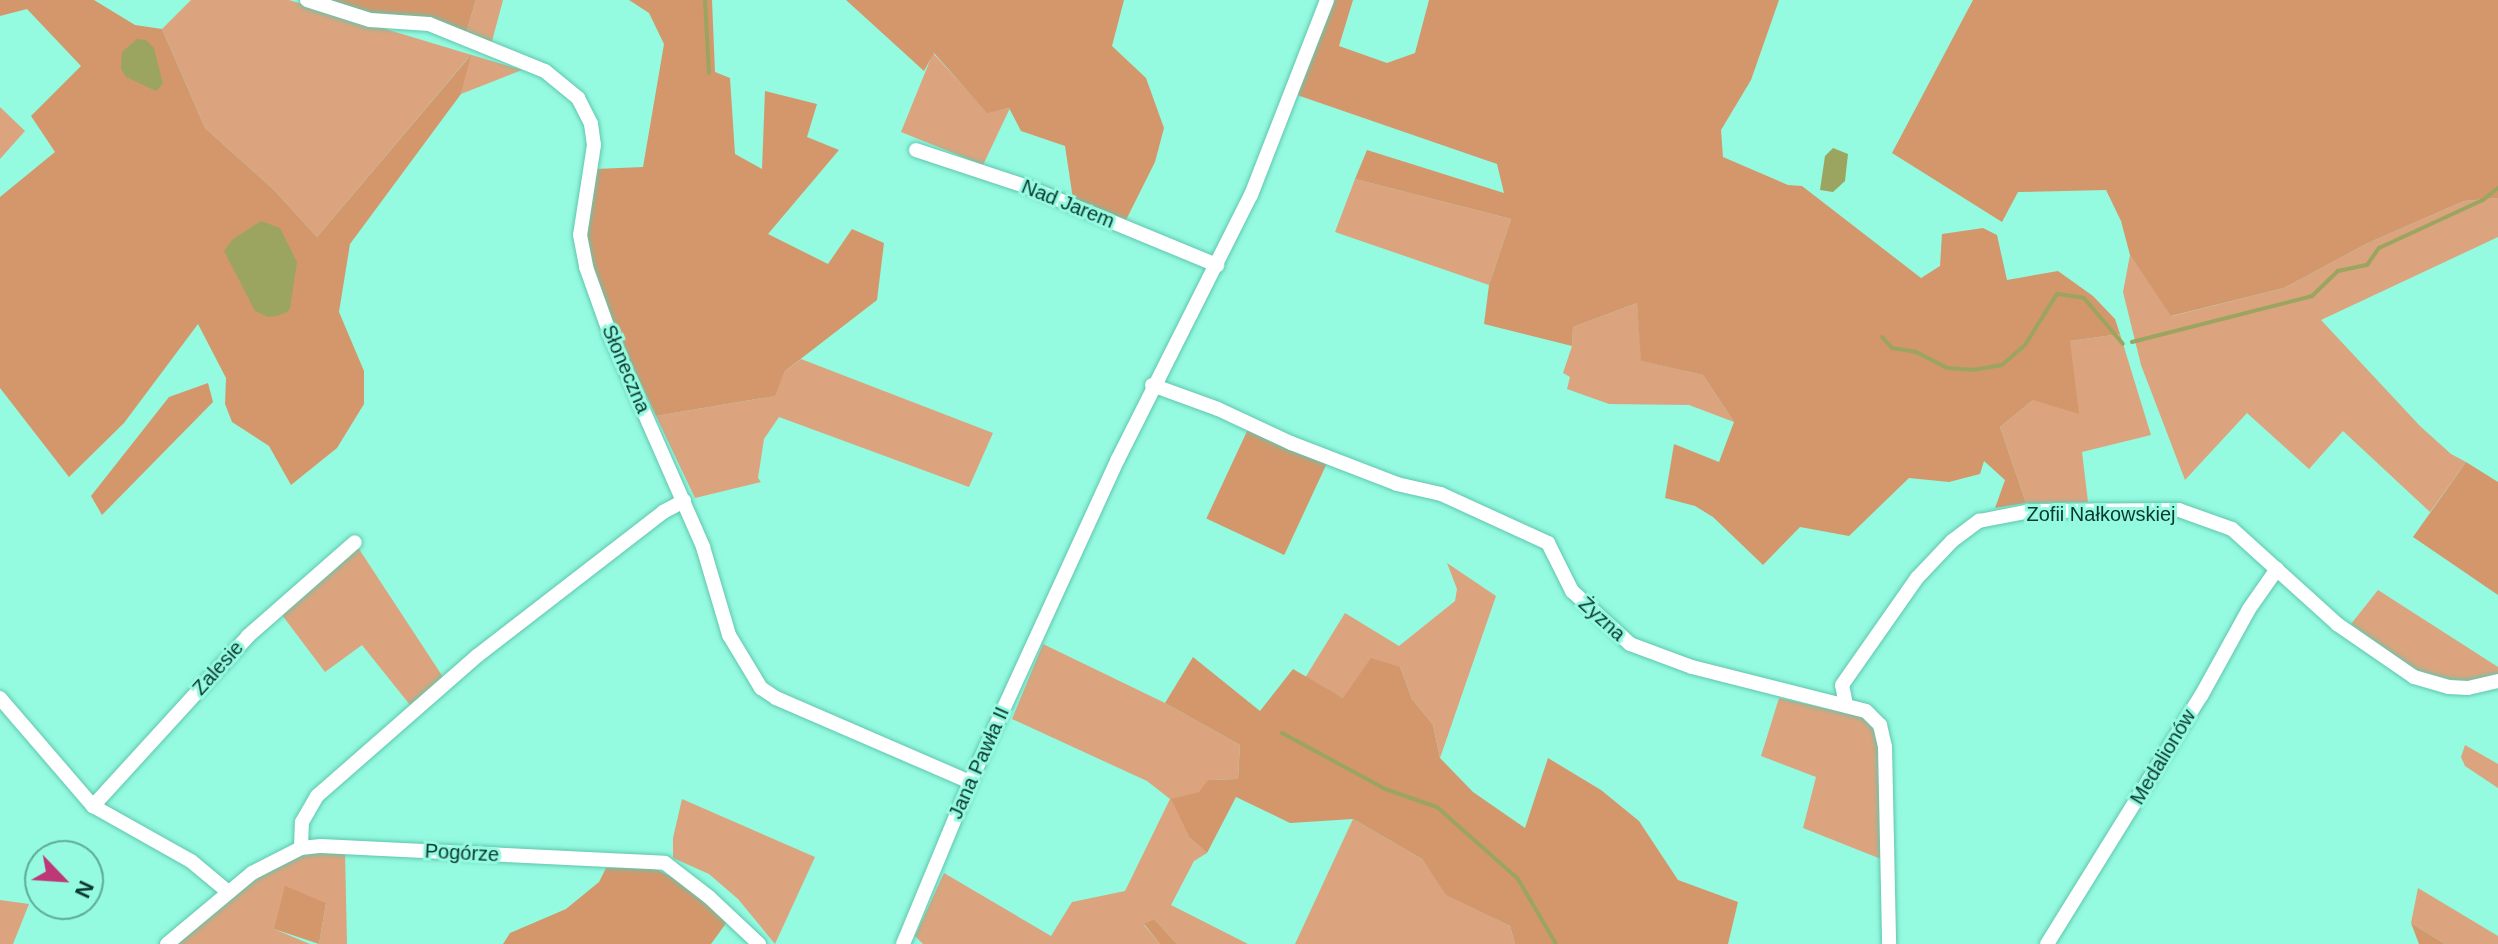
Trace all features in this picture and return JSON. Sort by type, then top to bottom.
[{"type":"street","name":"Słoneczna","points":[[307,0],[370,20],[429,24],[545,71],[578,98],[591,124],[594,145],[580,235],[586,267],[611,337],[703,547],[721,618],[761,688],[970,782]]},
{"type":"street","points":[[1152,385],[1251,195],[1327,0]]},
{"type":"street","name":"Nad Jarem","points":[[916,150],[1025,186],[1217,265]]},
{"type":"street","name":"Jana Pawła II","points":[[903,944],[970,782],[1152,385]]},
{"type":"street","name":"Żyzna","points":[[1152,385],[1218,409],[1291,443],[1397,484],[1441,494],[1548,543],[1572,591],[1630,644],[1692,667],[1866,711],[1880,725],[1885,747],[1889,944]]},
{"type":"street","points":[[301,848],[302,822],[317,796],[477,656],[663,512],[684,501]]},
{"type":"street","name":"Zofii Nałkowskiej","points":[[1846,705],[1842,685],[1917,578],[1952,541],[1979,521],[2031,511],[2179,510],[2232,529],[2337,624],[2414,677],[2459,687],[2487,686],[2498,681]]},
{"type":"street","name":"Zalesie","points":[[93,806],[248,636],[355,542]]},
{"type":"street","name":"Medalionów","points":[[2047,944],[2201,696],[2249,609],[2277,569]]},
{"type":"street","points":[[0,698],[93,806],[191,861],[227,891]]},
{"type":"street","name":"Pogórze","points":[[167,944],[252,873],[301,848],[665,863],[709,897],[759,944]]},
{"type":"shaded area","points":[[0,0],[94,0],[135,25],[162,29],[205,128],[273,189],[317,237],[471,55],[461,94],[350,244],[339,312],[364,371],[364,404],[337,448],[291,485],[269,446],[232,422],[225,404],[226,378],[198,324],[124,423],[69,477],[0,388],[0,197],[55,152],[31,116],[81,66],[27,9],[0,16]]},
{"type":"shaded area","points":[[191,0],[289,0],[522,70],[461,94],[469,57],[317,237],[273,189],[205,128],[162,29]]},
{"type":"shaded area","points":[[330,0],[476,0],[466,33],[372,15]]},
{"type":"shaded area","points":[[476,0],[503,0],[491,45],[466,33]]},
{"type":"shaded area","points":[[629,0],[712,0],[715,72],[730,78],[735,154],[762,169],[765,91],[817,104],[807,137],[839,150],[768,234],[828,264],[852,229],[884,243],[877,300],[785,371],[775,396],[656,416],[592,279],[586,237],[596,169],[643,167],[664,44],[649,13]]},
{"type":"shaded area","points":[[846,0],[1124,0],[1112,46],[1146,78],[1164,128],[1155,162],[1126,220],[1073,199],[1065,146],[1021,131],[1009,108],[987,113],[934,53],[924,71]]},
{"type":"shaded area","points":[[1334,0],[1353,0],[1339,46],[1387,63],[1415,53],[1429,0],[1779,0],[1751,80],[1721,130],[1723,157],[1788,185],[1802,186],[1921,278],[1940,266],[1942,234],[1983,228],[1997,235],[2007,280],[2058,271],[2093,296],[2115,319],[2120,334],[2070,341],[2079,414],[2033,400],[2000,427],[2026,503],[1995,508],[2005,480],[1984,461],[1980,474],[1949,482],[1909,478],[1849,536],[1800,527],[1763,565],[1713,517],[1695,506],[1665,498],[1674,444],[1719,462],[1734,422],[1703,375],[1641,361],[1637,303],[1573,327],[1572,346],[1484,324],[1489,285],[1511,219],[1355,179],[1367,150],[1504,193],[1497,164],[1297,95]]},
{"type":"shaded area","points":[[1973,0],[2498,0],[2498,198],[2464,201],[2368,243],[2284,288],[2171,316],[2130,255],[2121,221],[2106,190],[2018,192],[2002,222],[1892,153]]},
{"type":"shaded area","points":[[137,39],[146,40],[154,48],[163,84],[156,91],[126,77],[121,69],[122,52]]},
{"type":"shaded area","points":[[933,53],[987,112],[1010,108],[983,165],[901,132]]},
{"type":"shaded area","points":[[0,107],[25,131],[0,159]]},
{"type":"shaded area","points":[[1833,148],[1848,154],[1845,181],[1833,192],[1820,190],[1825,156]]},
{"type":"shaded area","points":[[1355,179],[1511,219],[1489,285],[1335,232]]},
{"type":"shaded area","points":[[2498,198],[2498,237],[2321,320],[2420,426],[2451,454],[2466,462],[2430,512],[2343,431],[2309,469],[2247,413],[2185,480],[2141,365],[2123,292],[2130,255],[2172,316],[2284,288],[2368,243],[2464,201]]},
{"type":"shaded area","points":[[261,221],[280,228],[297,262],[288,312],[268,317],[255,311],[224,251],[233,239]]},
{"type":"shaded area","points":[[1637,303],[1642,361],[1703,375],[1734,422],[1689,405],[1609,404],[1567,389],[1570,377],[1563,373],[1572,346],[1573,327]]},
{"type":"shaded area","points":[[2120,334],[2151,435],[2082,452],[2088,502],[2026,503],[2000,427],[2033,400],[2070,341]]},
{"type":"shaded area","points":[[801,359],[993,433],[969,487],[779,417],[764,439],[758,478],[761,482],[695,498],[656,416],[774,396],[785,371]]},
{"type":"shaded area","points":[[208,383],[213,402],[102,515],[91,496],[169,397]]},
{"type":"shaded area","points":[[1249,427],[1327,463],[1284,555],[1206,519]]},
{"type":"shaded area","points":[[2466,462],[2498,482],[2498,595],[2413,537]]},
{"type":"shaded area","points":[[357,546],[443,677],[410,705],[362,645],[325,672],[282,615]]},
{"type":"shaded area","points":[[1447,563],[1496,596],[1440,758],[1433,725],[1412,699],[1400,667],[1343,698],[1305,678],[1345,613],[1399,646],[1455,601],[1457,589]]},
{"type":"shaded area","points":[[2378,590],[2498,667],[2498,674],[2481,681],[2461,682],[2416,671],[2351,624]]},
{"type":"shaded area","points":[[1043,644],[1165,703],[1240,745],[1238,779],[1208,780],[1190,838],[1207,853],[1194,861],[1171,905],[1248,944],[1177,944],[1154,919],[1144,925],[1160,944],[923,944],[915,936],[944,873],[1051,936],[1072,902],[1125,891],[1170,799],[1147,781],[1012,719]]},
{"type":"shaded area","points":[[1193,657],[1260,711],[1293,669],[1343,698],[1371,658],[1400,667],[1412,699],[1433,725],[1440,758],[1473,792],[1525,828],[1548,758],[1601,790],[1639,821],[1678,880],[1738,902],[1728,944],[1515,944],[1510,926],[1446,895],[1422,859],[1353,819],[1290,823],[1236,797],[1207,853],[1190,838],[1171,799],[1199,792],[1208,780],[1238,779],[1240,745],[1165,703]]},
{"type":"shaded area","points":[[1779,698],[1864,717],[1874,730],[1880,747],[1881,859],[1803,828],[1816,777],[1761,756]]},
{"type":"shaded area","points":[[2465,745],[2498,764],[2498,788],[2465,766],[2461,757]]},
{"type":"shaded area","points":[[682,799],[815,857],[775,944],[738,899],[709,874],[673,858],[673,838]]},
{"type":"shaded area","points":[[1353,819],[1422,859],[1447,895],[1510,926],[1515,944],[1295,944]]},
{"type":"shaded area","points":[[314,851],[345,851],[347,944],[319,944],[326,903],[274,929],[310,944],[175,944],[264,871]]},
{"type":"shaded area","points":[[652,867],[694,888],[727,922],[711,944],[503,944],[510,933],[566,909],[599,882],[606,868]]},
{"type":"shaded area","points":[[285,886],[326,903],[319,944],[274,929]]},
{"type":"shaded area","points":[[2418,888],[2498,936],[2498,944],[2445,944],[2411,923]]},
{"type":"shaded area","points":[[0,900],[24,903],[24,916],[13,944],[0,944]]},
{"type":"shaded area","points":[[1154,919],[1177,944],[1160,944],[1144,924]]},
{"type":"shaded area","points":[[2411,923],[2445,944],[2419,944]]},
{"type":"waterway","points":[[705,0],[709,73]]},
{"type":"waterway","points":[[2132,342],[2312,296],[2338,271],[2367,265],[2379,248],[2483,200],[2498,188]]},
{"type":"waterway","points":[[1882,337],[1892,348],[1916,352],[1947,368],[1973,370],[2002,365],[2025,345],[2057,294],[2084,298],[2123,344]]},
{"type":"waterway","points":[[1282,733],[1385,789],[1437,807],[1518,879],[1556,944]]}]
